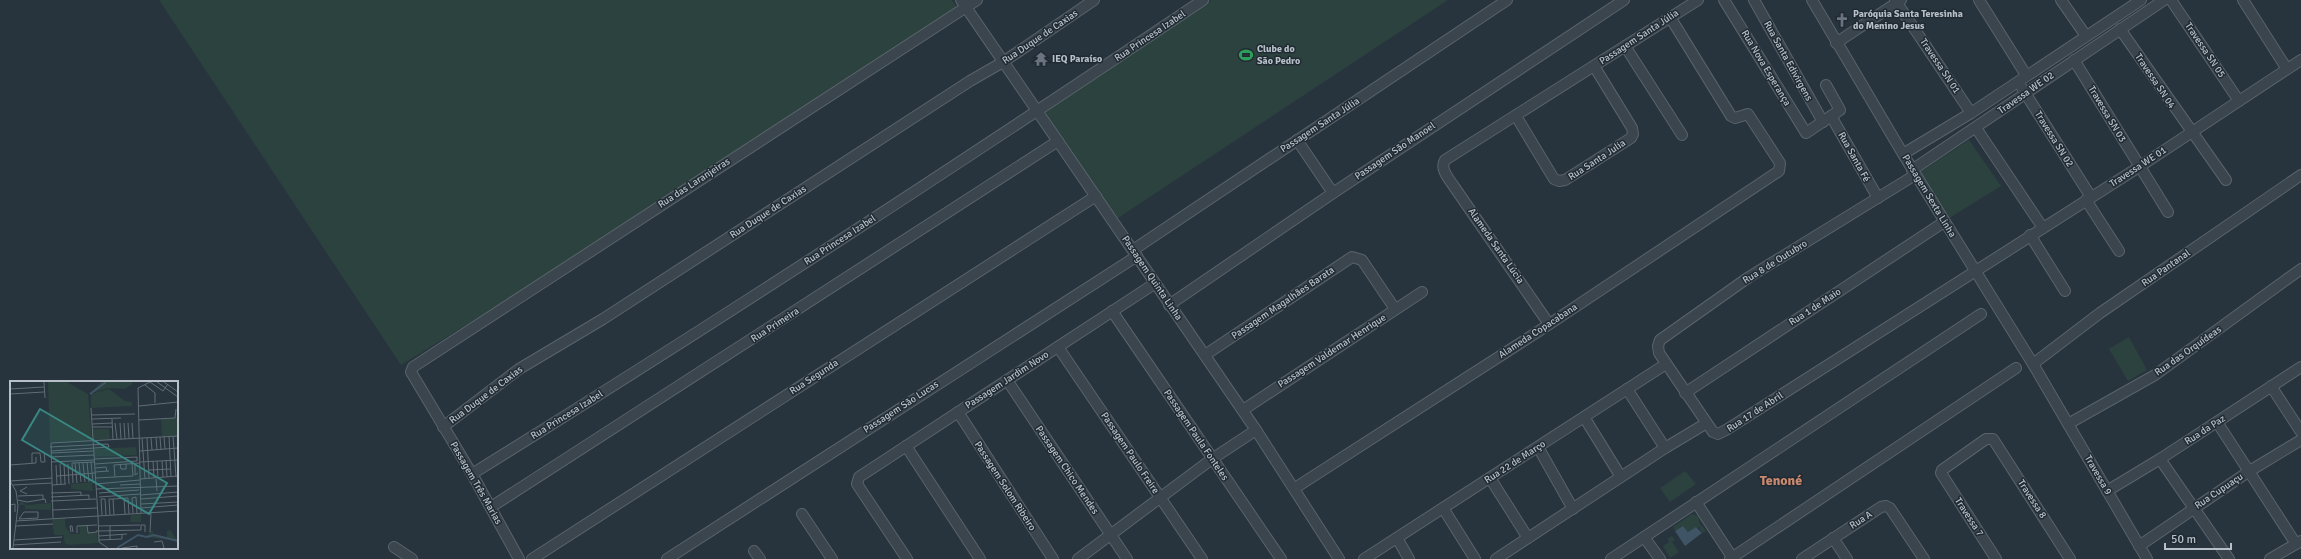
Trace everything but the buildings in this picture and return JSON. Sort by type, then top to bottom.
[{"type":"street","name":"Rua das Laranjeiras","points":[[412,367],[963,4],[977,0]]},
{"type":"street","name":"Rua Duque de Caxias","points":[[443,428],[519,369],[603,319],[964,85],[1003,62],[1094,0]]},
{"type":"street","name":"Rua Princesa Izabel","points":[[472,474],[686,341],[1038,111],[1203,0]]},
{"type":"street","name":"Passagem Santa Júlia","points":[[1135,253],[1297,140],[1507,0]]},
{"type":"street","name":"Passagem São Manoel","points":[[1169,305],[1333,193],[1624,0]]},
{"type":"street","name":"Passagem Santa Júlia","points":[[1443,168],[1445,160],[1698,0]]},
{"type":"street","name":"Rua Nova Esperança","points":[[1724,0],[1804,132],[1809,132],[1827,119]]},
{"type":"street","name":"Rua Santa Edivirgens","points":[[1754,0],[1827,119]]},
{"type":"street","name":"Passagem Sexta Linha","points":[[1812,0],[1836,43],[1944,222],[2033,364],[2048,391]]},
{"type":"street","points":[[1978,0],[2026,75]]},
{"type":"street","points":[[2061,0],[2086,36]]},
{"type":"street","name":"Travessa WE 02","points":[[1914,172],[2074,60],[2164,0]]},
{"type":"street","name":"Travessa SN 05","points":[[2171,0],[2239,101]]},
{"type":"street","points":[[2242,0],[2287,69]]},
{"type":"street","points":[[1836,43],[1897,1]]},
{"type":"street","name":"Travessa SN 01","points":[[1897,1],[1971,113]]},
{"type":"street","name":"Travessa WE 02","points":[[1903,154],[1971,113],[2026,75],[2137,3],[2140,16]]},
{"type":"street","name":"Passagem Quinta Linha","points":[[963,4],[1135,253],[1154,284],[1256,430],[1295,488],[1339,559]]},
{"type":"street","name":"Alameda Copacabana","points":[[1295,488],[1549,324],[1779,171],[1780,163],[1748,114],[1735,118],[1731,116],[1670,17]]},
{"type":"street","name":"Travessa SN 04","points":[[2120,29],[2226,180]]},
{"type":"street","points":[[1625,46],[1682,135]]},
{"type":"street","name":"Travessa SN 03","points":[[2074,60],[2168,212]]},
{"type":"street","name":"Travessa WE 01","points":[[1974,271],[2139,167],[2301,60]]},
{"type":"street","name":"Rua Santa Julia","points":[[1516,116],[1554,179],[1559,182],[1565,180],[1631,138],[1633,134],[1632,128],[1594,66]]},
{"type":"street","name":"Travessa SN 02","points":[[2017,81],[2088,198],[2118,251]]},
{"type":"street","points":[[1826,85],[1840,108],[1839,112],[1827,119]]},
{"type":"street","name":"Rua Santa Fé","points":[[1827,119],[1878,198]]},
{"type":"street","points":[[1976,128],[2043,228]]},
{"type":"street","points":[[1297,140],[1333,193]]},
{"type":"street","name":"Rua Primeira","points":[[491,507],[1058,141]]},
{"type":"street","name":"Alameda Santa Lúcia","points":[[1443,168],[1549,324]]},
{"type":"street","name":"Rua 8 de Outubro","points":[[1666,364],[1659,353],[1658,346],[1660,340],[1749,278],[1878,198],[1914,172]]},
{"type":"street","name":"Rua Pantanal","points":[[2033,364],[2100,313],[2301,175]]},
{"type":"street","name":"Rua Segunda","points":[[532,559],[1096,196]]},
{"type":"street","name":"Rua 1 de Maio","points":[[1685,393],[1944,222]]},
{"type":"street","points":[[2030,235],[2065,291]]},
{"type":"street","name":"Passagem São Lucas","points":[[667,559],[1135,253]]},
{"type":"street","name":"Passagem Magalhães Barata","points":[[1205,355],[1352,257],[1362,260],[1395,309]]},
{"type":"street","name":"Rua das Orquídeas","points":[[2068,424],[2154,374],[2301,270]]},
{"type":"street","name":"Rua 17 de Abril","points":[[1705,424],[1713,432],[1718,434],[1726,430],[1974,271]]},
{"type":"street","name":"Passagem Jardim Novo","points":[[907,559],[857,484],[859,477],[1154,284]]},
{"type":"street","name":"Passagem Valdemar Henrique","points":[[1242,410],[1422,292]]},
{"type":"street","name":"Passagem Paula Fonteles","points":[[1112,311],[1280,559]]},
{"type":"street","points":[[1611,559],[1981,314]]},
{"type":"street","name":"Passagem Paulo Freire","points":[[1058,346],[1202,559]]},
{"type":"street","points":[[1496,559],[1665,448],[1705,424],[1666,364]]},
{"type":"street","name":"Rua 22 de Março","points":[[1364,559],[1666,364]]},
{"type":"street","name":"Passagem Três Marias","points":[[412,367],[410,372],[472,474],[519,559]]},
{"type":"street","name":"Rua da Paz","points":[[2107,491],[2160,459],[2301,367]]},
{"type":"street","points":[[1696,502],[1731,558],[2016,368]]},
{"type":"street","name":"Passagem Chico Mendes","points":[[1007,380],[1127,559]]},
{"type":"street","points":[[2271,386],[2301,432]]},
{"type":"street","points":[[1627,389],[1665,448]]},
{"type":"street","name":"Travessa 9","points":[[2048,391],[2147,559]]},
{"type":"street","name":"Passagem Solom Ribeiro","points":[[958,412],[1053,559]]},
{"type":"street","points":[[1584,417],[1621,478]]},
{"type":"street","points":[[2217,422],[2248,472],[2298,542],[2270,559]]},
{"type":"street","points":[[1078,559],[1159,497],[1256,430]]},
{"type":"street","name":"Travessa 7","points":[[1993,439],[1986,439],[1942,470],[1942,476],[1996,559]]},
{"type":"street","name":"Travessa 8","points":[[1993,439],[2070,559]]},
{"type":"street","name":"Rua Cupuaçu","points":[[2139,546],[2248,472],[2301,440]]},
{"type":"street","points":[[906,446],[980,559]]},
{"type":"street","points":[[1538,447],[1573,509]]},
{"type":"street","points":[[2160,459],[2193,509],[2212,532],[2230,559]]},
{"type":"street","points":[[1490,478],[1528,538]]},
{"type":"street","name":"Rua A","points":[[1802,559],[1881,507],[1886,506],[1890,508],[1924,559]]},
{"type":"street","points":[[1443,508],[1475,559]]},
{"type":"street","points":[[802,514],[832,559]]},
{"type":"street","points":[[1644,537],[1660,559]]},
{"type":"street","points":[[1397,538],[1409,559]]},
{"type":"street","points":[[1833,538],[1847,559]]},
{"type":"street","points":[[394,547],[412,559]]},
{"type":"green space","points":[[159,0],[952,0],[960,13],[575,258],[401,365]]},
{"type":"green space","name":"Clube do São Pedro","points":[[1211,0],[1448,0],[1115,220],[1045,111]]},
{"type":"green space","points":[[1969,140],[2001,186],[1946,220],[1916,175]]},
{"type":"green space","points":[[2129,337],[2147,370],[2128,381],[2109,349]]},
{"type":"green space","points":[[1685,471],[1696,484],[1670,502],[1660,488]]},
{"type":"green space","points":[[1692,514],[1698,516],[1700,524],[1706,531],[1702,533],[1699,527],[1688,532],[1683,526],[1675,531],[1673,527]]},
{"type":"green space","points":[[1672,536],[1675,540],[1672,542],[1679,552],[1670,558],[1663,546],[1669,542],[1667,539]]},
{"type":"water","points":[[1683,526],[1688,532],[1696,527],[1702,533],[1685,546],[1675,531]]},
{"type":"place","name":"Paróquia Santa Teresinha do Menino Jesus","points":[[1842,20]]},
{"type":"place","name":"Clube do São Pedro","points":[[1246,55]]},
{"type":"place","name":"IEQ Paraíso","points":[[1041,59]]},
{"type":"district","name":"Tenoné","points":[[1781,480]]}]
